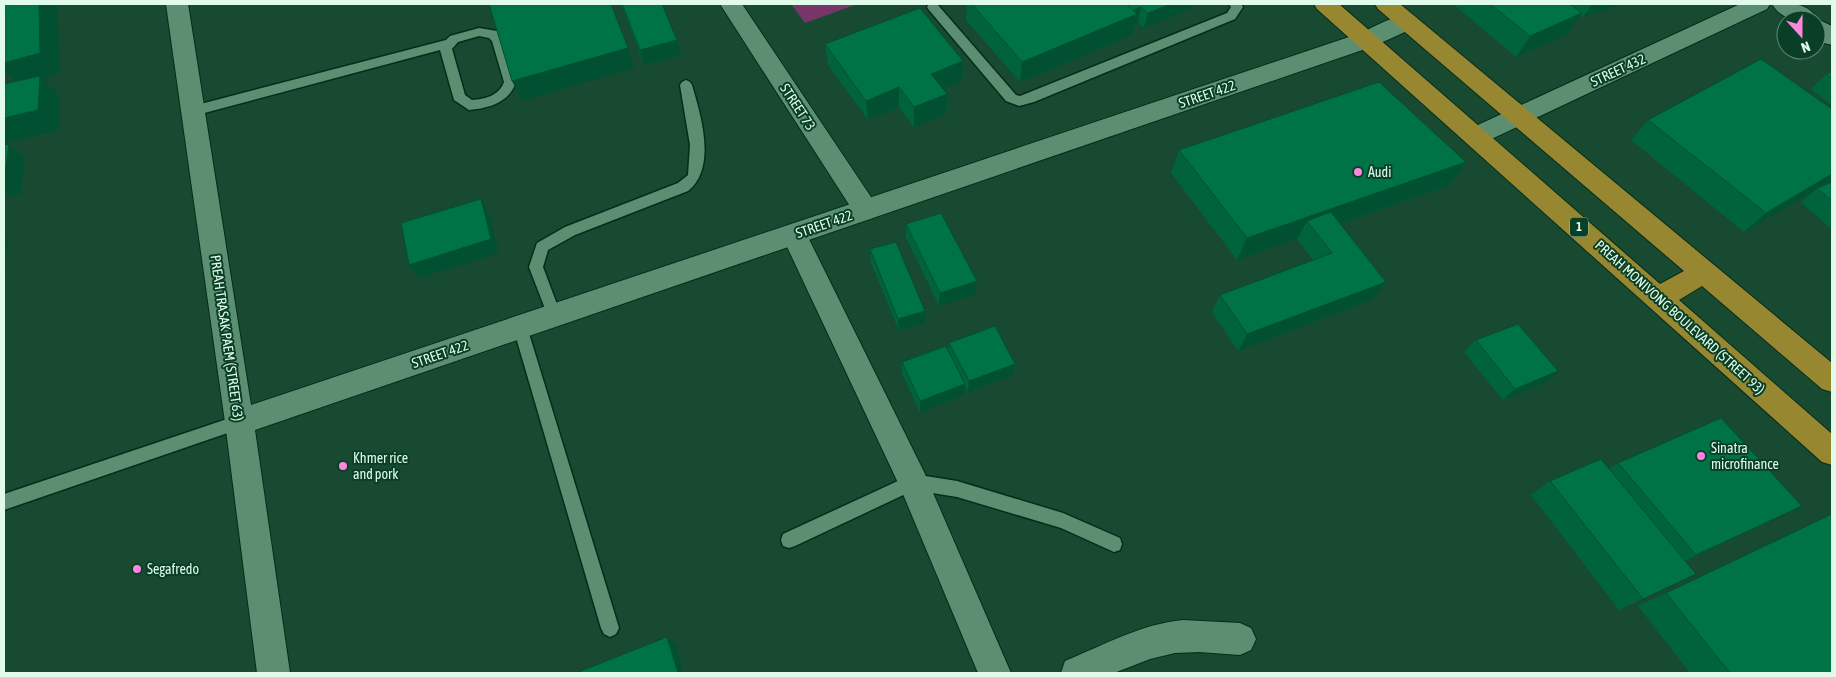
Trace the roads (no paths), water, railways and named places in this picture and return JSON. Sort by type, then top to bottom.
[{"type":"highway","name":"PREAH MONIVONG BOULEVARD (STREET 93)","points":[[1325,4],[1832,452]]},
{"type":"highway","points":[[1386,4],[1520,115],[1832,380]]},
{"type":"highway","points":[[1658,298],[1704,272]]},
{"type":"street","name":"PREAH TRASAK PAEM (STREET 63)","points":[[177,4],[239,422],[273,673]]},
{"type":"street","name":"STREET 73","points":[[731,4],[866,210]]},
{"type":"street","name":"STREET 432","points":[[1476,136],[1759,4]]},
{"type":"street","name":"STREET 422","points":[[239,422],[1366,40],[1408,22]]},
{"type":"street","points":[[794,234],[913,482],[995,673]]},
{"type":"street","points":[[1078,673],[1151,642],[1174,637],[1204,636],[1240,639]]},
{"type":"lane","points":[[933,7],[1011,98],[1019,101],[1029,99],[1232,16],[1237,7],[1235,4]]},
{"type":"lane","points":[[193,111],[448,44],[454,39],[479,32],[493,34],[498,40],[510,82],[505,92],[498,98],[481,104],[469,105],[462,101],[446,51],[448,44]]},
{"type":"lane","points":[[554,315],[536,267],[542,247],[570,231],[683,187],[694,178],[697,169],[695,120],[686,85]]},
{"type":"lane","points":[[520,327],[610,628]]},
{"type":"lane","points":[[4,502],[239,422]]},
{"type":"lane","points":[[789,540],[913,482],[957,489],[1063,521],[1114,544]]},
{"type":"place","name":"Audi","points":[[1358,172]]},
{"type":"place","name":"Sinatra microfinance","points":[[1701,456]]},
{"type":"place","name":"Khmer rice and pork","points":[[343,466]]},
{"type":"place","name":"Segafredo","points":[[137,569]]}]
